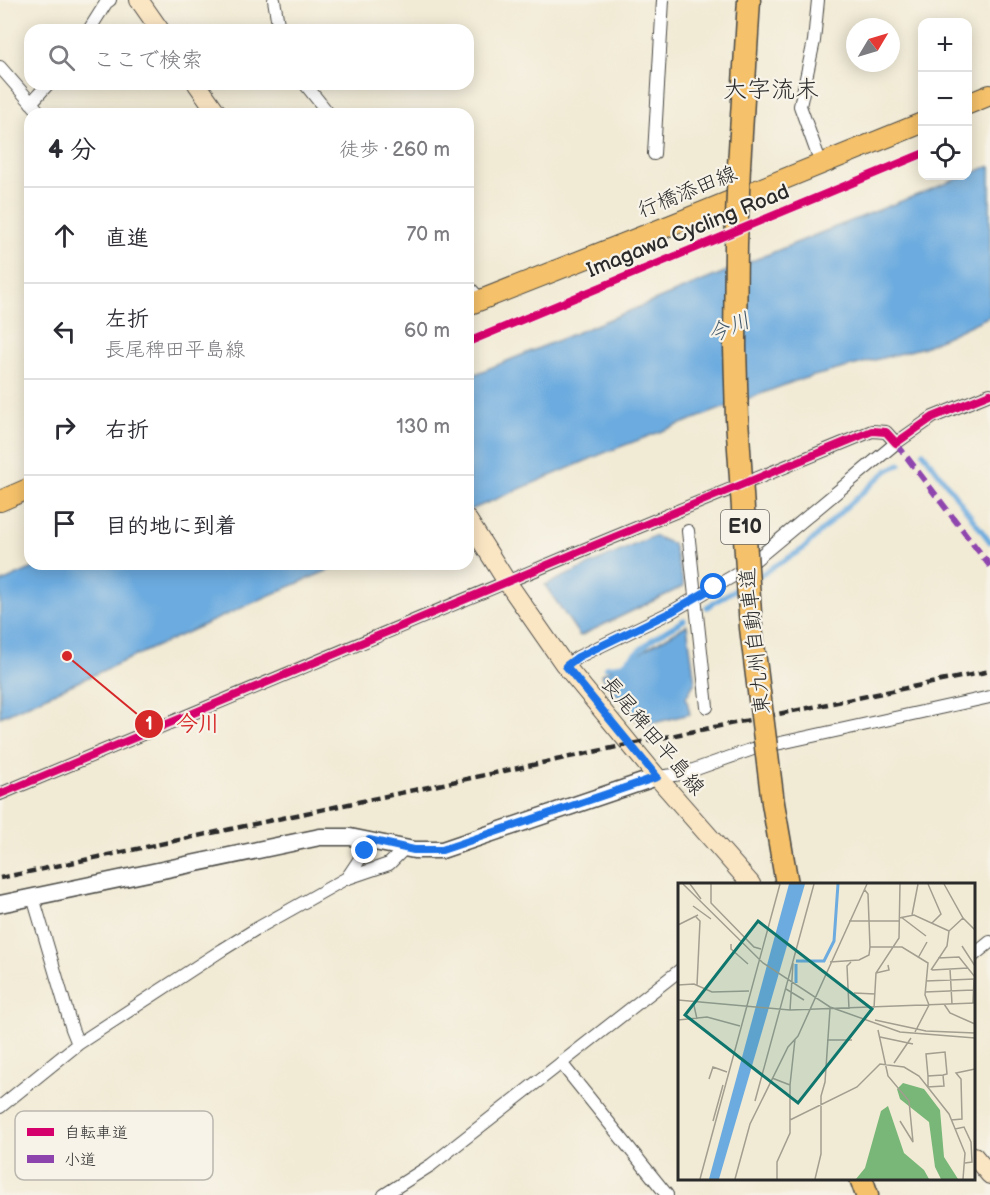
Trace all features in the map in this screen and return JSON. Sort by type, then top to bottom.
[{"type":"highway","name":"東九州自動車道","points":[[749,0],[736,244],[735,347],[738,419],[750,616],[773,803],[787,883]]},
{"type":"highway","points":[[861,1180],[867,1195]]},
{"type":"main road","points":[[139,0],[156,24]]},
{"type":"main road","points":[[201,90],[214,108]]},
{"type":"main road","points":[[972,102],[990,95]]},
{"type":"main road","name":"行橋添田線","points":[[474,296],[676,223],[918,125]]},
{"type":"main road","points":[[0,501],[24,491]]},
{"type":"main road","name":"長尾稗田平島線","points":[[474,529],[566,666],[657,777],[749,883]]},
{"type":"main road","points":[[975,1157],[990,1175]]},
{"type":"street","points":[[93,24],[110,0]]},
{"type":"street","points":[[274,0],[278,24]]},
{"type":"street","points":[[654,154],[663,0]]},
{"type":"street","points":[[818,0],[814,41],[800,106],[821,164]]},
{"type":"street","points":[[0,68],[36,108]]},
{"type":"street","points":[[31,103],[43,90]]},
{"type":"street","points":[[310,90],[324,108]]},
{"type":"street","points":[[566,666],[578,657],[671,612],[742,571],[896,443],[933,417],[990,394]]},
{"type":"street","points":[[0,794],[504,576],[872,431],[886,432],[896,443]]},
{"type":"street","points":[[688,531],[707,707]]},
{"type":"street","points":[[0,904],[320,837],[350,837],[414,850],[442,850],[657,777],[682,774],[753,749],[990,697]]},
{"type":"street","points":[[345,879],[359,862],[369,840]]},
{"type":"street","points":[[0,1107],[78,1044],[256,929],[345,879],[389,864],[405,848]]},
{"type":"street","points":[[33,897],[78,1044]]},
{"type":"street","points":[[975,954],[990,942]]},
{"type":"street","points":[[384,1195],[431,1165],[678,972]]},
{"type":"street","points":[[561,1064],[667,1195]]},
{"type":"water","name":"今川","points":[[990,166],[990,316],[924,347],[795,381],[604,453],[474,508],[474,375],[955,180],[972,180],[972,173]]},
{"type":"water","points":[[654,536],[673,544],[684,586],[580,636],[545,585]]},
{"type":"water","points":[[29,570],[329,570],[0,717],[0,583]]},
{"type":"water","points":[[687,625],[695,682],[686,697],[690,714],[642,726],[601,675]]},
{"type":"waterway","points":[[923,452],[990,542]]},
{"type":"waterway","points":[[755,578],[803,549],[888,470],[900,464]]},
{"type":"waterway","points":[[707,607],[741,586]]},
{"type":"waterway","points":[[606,667],[622,665],[654,638],[684,620]]},
{"type":"railway","points":[[0,878],[631,744],[990,671]]},
{"type":"marked path","points":[[896,443],[990,566]]},
{"type":"cycle path","name":"Imagawa Cycling Road","points":[[474,340],[918,156]]},
{"type":"cycle path","points":[[0,794],[872,431],[886,432],[896,443],[933,417],[990,394]]},
{"type":"place","name":"今川","points":[[67,656]]},
{"type":"district","name":"大字流末","points":[[771,89]]},
{"type":"route","points":[[365,851],[369,840],[414,850],[442,850],[657,777],[566,666],[578,657],[671,612],[714,587]]}]
